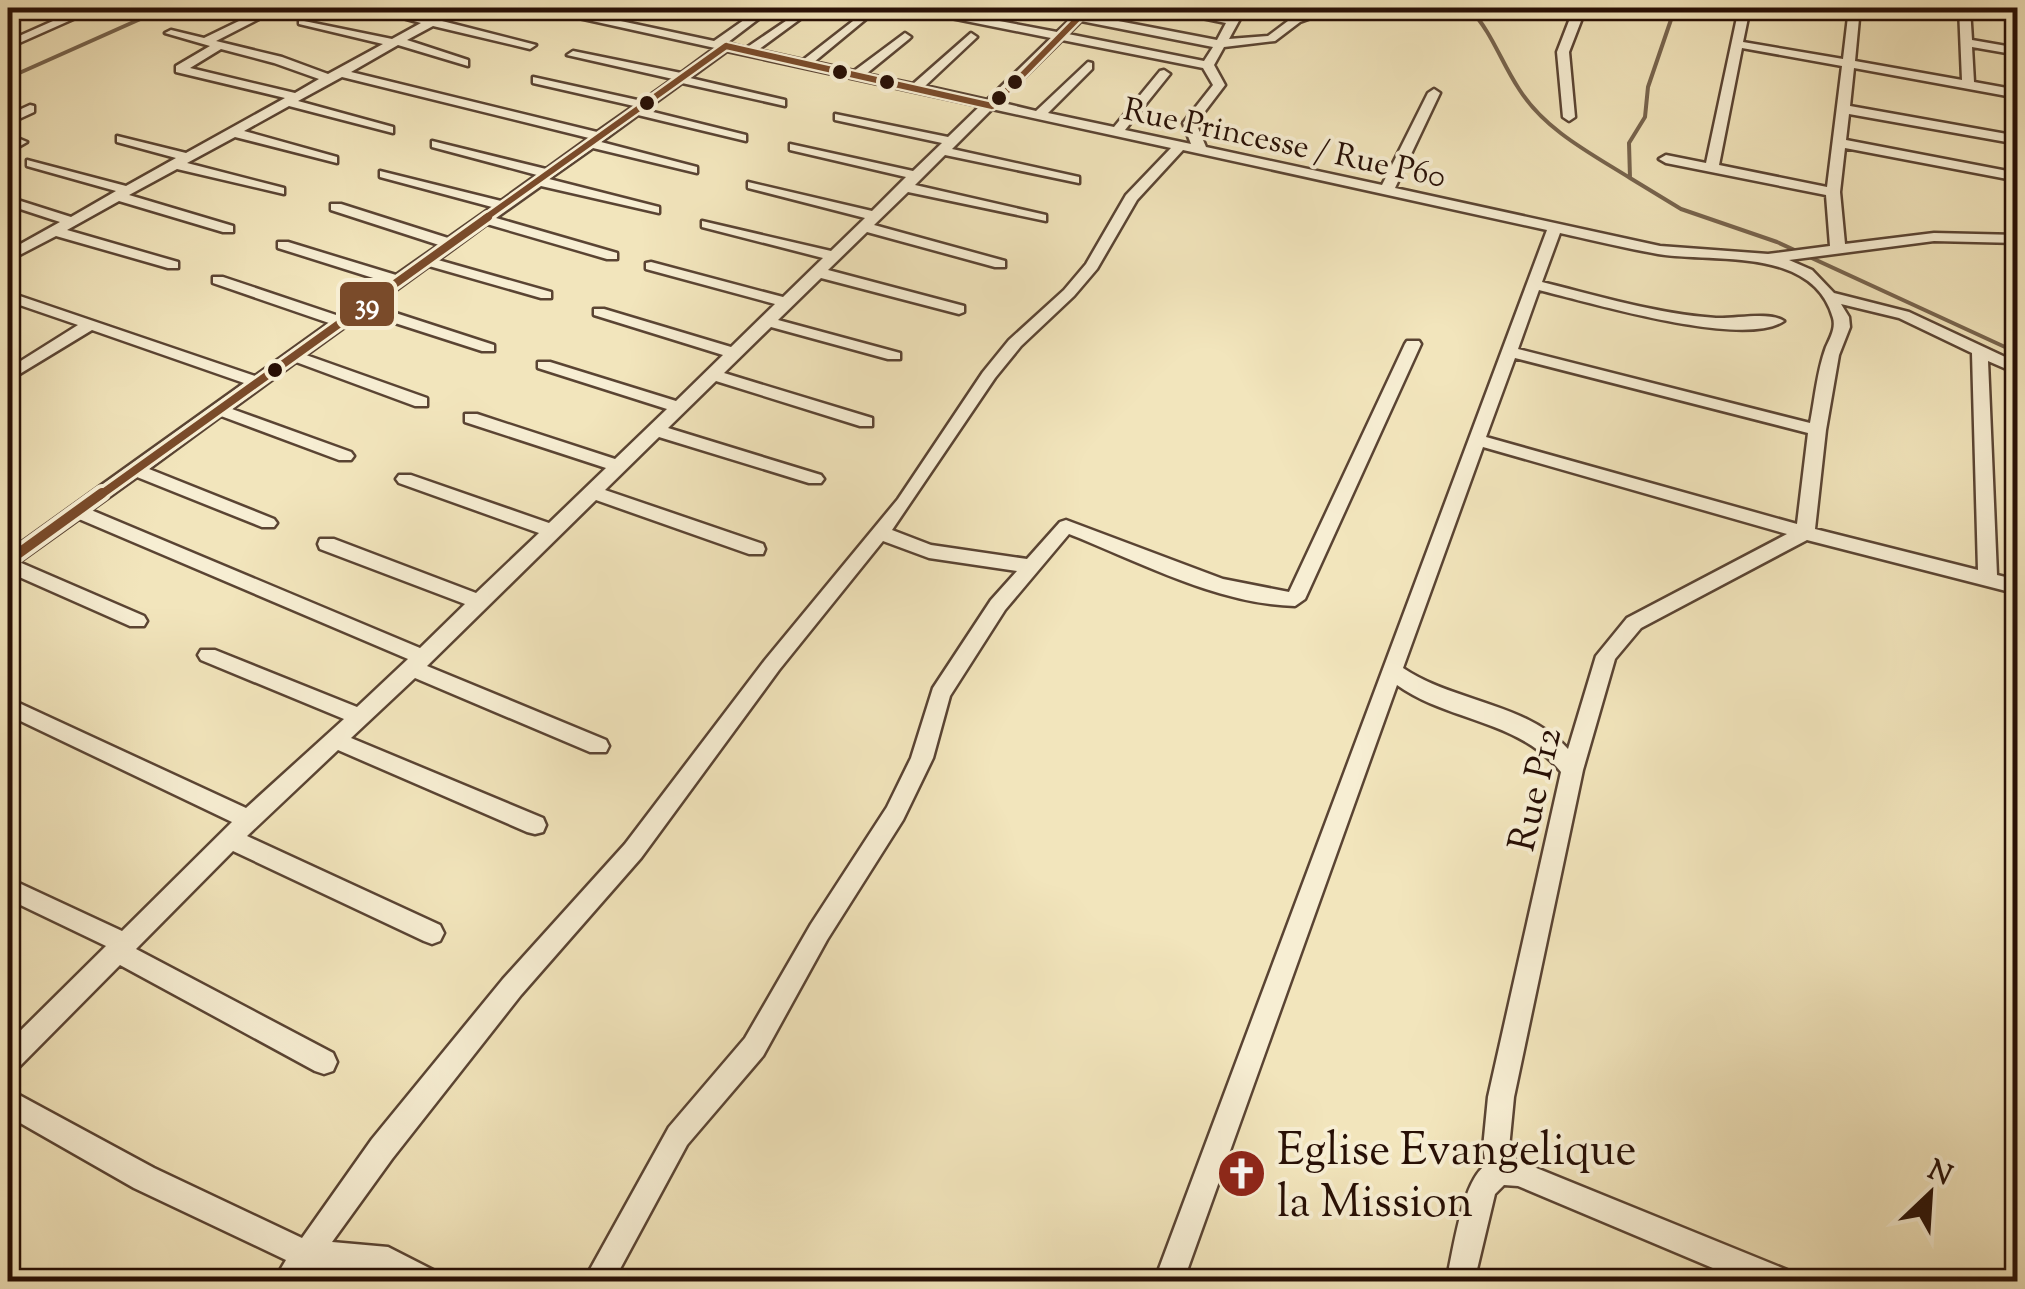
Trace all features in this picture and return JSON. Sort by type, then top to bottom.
[{"type":"street","points":[[38,8],[72,16]]},
{"type":"street","points":[[8,44],[92,8]]},
{"type":"street","points":[[206,41],[274,8]]},
{"type":"street","points":[[372,8],[530,45]]},
{"type":"street","points":[[8,257],[457,8]]},
{"type":"street","name":"Rue Princesse / Rue P60","points":[[550,8],[1660,250],[1768,258],[1934,237],[2018,239]]},
{"type":"street","points":[[605,20],[624,8]]},
{"type":"street","points":[[137,621],[8,563],[640,108],[768,8]]},
{"type":"street","points":[[916,8],[1208,64]]},
{"type":"street","points":[[1160,8],[1232,21]]},
{"type":"street","points":[[1208,64],[1241,8]]},
{"type":"street","points":[[8,1060],[249,820],[418,663],[710,374],[992,106],[1083,10],[1218,44],[1271,39],[1296,20],[1334,8]]},
{"type":"street","points":[[1569,117],[1563,52],[1580,8]]},
{"type":"street","points":[[1712,168],[1744,8]]},
{"type":"street","points":[[1838,249],[1833,192],[1855,8]]},
{"type":"street","points":[[1965,8],[1968,85]]},
{"type":"street","points":[[1982,8],[2018,13]]},
{"type":"street","points":[[749,52],[800,15]]},
{"type":"street","points":[[805,64],[862,17]]},
{"type":"street","points":[[303,22],[464,62]]},
{"type":"street","points":[[171,33],[595,140],[692,170]]},
{"type":"street","points":[[857,75],[905,37]]},
{"type":"street","points":[[915,88],[971,37]]},
{"type":"street","points":[[1967,43],[2018,52]]},
{"type":"street","points":[[1737,44],[2018,94]]},
{"type":"street","points":[[220,45],[180,69],[388,130]]},
{"type":"street","points":[[573,55],[781,103]]},
{"type":"street","points":[[287,1282],[382,1148],[512,987],[633,851],[772,665],[904,503],[989,375],[1080,280],[1131,198],[1190,150],[1189,124],[1218,85],[1208,64]]},
{"type":"street","points":[[1038,116],[1088,66]]},
{"type":"street","points":[[1116,133],[1164,74]]},
{"type":"street","points":[[537,80],[740,138]]},
{"type":"street","points":[[1386,192],[1434,93]]},
{"type":"street","points":[[1844,108],[2018,140]]},
{"type":"street","points":[[8,120],[30,110]]},
{"type":"street","points":[[840,117],[1074,180]]},
{"type":"street","points":[[233,132],[332,160]]},
{"type":"street","points":[[122,138],[279,191]]},
{"type":"street","points":[[1840,143],[2018,176]]},
{"type":"street","points":[[437,144],[654,210]]},
{"type":"street","points":[[794,148],[1041,218]]},
{"type":"street","points":[[1666,159],[1833,192]]},
{"type":"street","points":[[32,163],[228,228]]},
{"type":"street","points":[[385,174],[504,206]]},
{"type":"street","points":[[754,184],[1000,264]]},
{"type":"street","points":[[8,201],[70,222]]},
{"type":"street","points":[[336,207],[451,244]]},
{"type":"street","points":[[8,220],[32,209]]},
{"type":"street","points":[[486,219],[612,256]]},
{"type":"street","points":[[707,224],[834,256]]},
{"type":"street","points":[[1168,1282],[1554,229]]},
{"type":"street","points":[[53,230],[173,265]]},
{"type":"street","points":[[283,245],[398,282]]},
{"type":"street","points":[[1768,258],[1806,273],[1829,296],[1841,317],[1842,327],[1831,356],[1817,430],[1805,533]]},
{"type":"street","points":[[427,261],[546,296]]},
{"type":"street","points":[[651,266],[785,302]]},
{"type":"street","points":[[817,272],[959,309]]},
{"type":"street","points":[[218,280],[340,322]]},
{"type":"street","points":[[1534,284],[1692,320],[1749,324],[1776,321]]},
{"type":"street","points":[[8,296],[256,382]]},
{"type":"street","points":[[1829,296],[1904,314],[2018,369]]},
{"type":"street","points":[[362,307],[488,348]]},
{"type":"street","points":[[599,312],[733,353]]},
{"type":"street","points":[[766,320],[894,356]]},
{"type":"street","points":[[8,376],[88,326]]},
{"type":"street","points":[[597,1282],[678,1136],[754,1047],[818,932],[895,813],[922,758],[940,694],[1028,566],[1066,526],[1226,585],[1262,596],[1295,599],[1414,344]]},
{"type":"street","points":[[1510,352],[1817,430]]},
{"type":"street","points":[[1980,352],[1988,578]]},
{"type":"street","points":[[294,356],[421,402]]},
{"type":"street","points":[[544,366],[678,408]]},
{"type":"street","points":[[710,374],[866,422]]},
{"type":"street","points":[[220,410],[344,456]]},
{"type":"street","points":[[471,418],[618,466]]},
{"type":"street","points":[[655,430],[814,479]]},
{"type":"street","points":[[1477,440],[1805,533],[2018,586]]},
{"type":"street","points":[[136,470],[268,523]]},
{"type":"street","points":[[405,480],[553,531]]},
{"type":"street","points":[[592,492],[756,549]]},
{"type":"street","points":[[78,512],[598,746]]},
{"type":"street","points":[[880,532],[929,551],[1028,566]]},
{"type":"street","name":"Rue P12","points":[[1501,1171],[1496,1126],[1572,770],[1606,656],[1634,622],[1805,533]]},
{"type":"street","points":[[326,544],[479,602]]},
{"type":"street","points":[[208,654],[361,716]]},
{"type":"street","points":[[1392,671],[1424,694],[1541,736],[1562,754],[1572,770]]},
{"type":"street","points":[[8,706],[249,820]]},
{"type":"street","points":[[335,740],[535,825]]},
{"type":"street","points":[[230,839],[432,933]]},
{"type":"street","points":[[8,888],[324,1062]]},
{"type":"street","points":[[8,1102],[144,1178],[305,1254],[388,1261],[427,1282]]},
{"type":"street","points":[[1460,1282],[1481,1194],[1487,1180],[1501,1171],[1518,1172],[1782,1282]]},
{"type":"waterway","points":[[8,78],[165,8]]},
{"type":"waterway","points":[[1469,8],[1519,89],[1542,117],[1569,140],[1630,178]]},
{"type":"waterway","points":[[1630,178],[1629,143],[1645,117],[1648,87],[1675,8]]},
{"type":"waterway","points":[[1630,178],[1681,209],[1777,242],[2018,353]]},
{"type":"transit line","name":"39","points":[[992,106],[1088,8]]},
{"type":"transit line","name":"39","points":[[726,46],[992,106]]},
{"type":"transit line","name":"39","points":[[8,561],[726,46]]},
{"type":"place","name":"Eglise Evangelique la Mission","points":[[1242,1174]]}]
